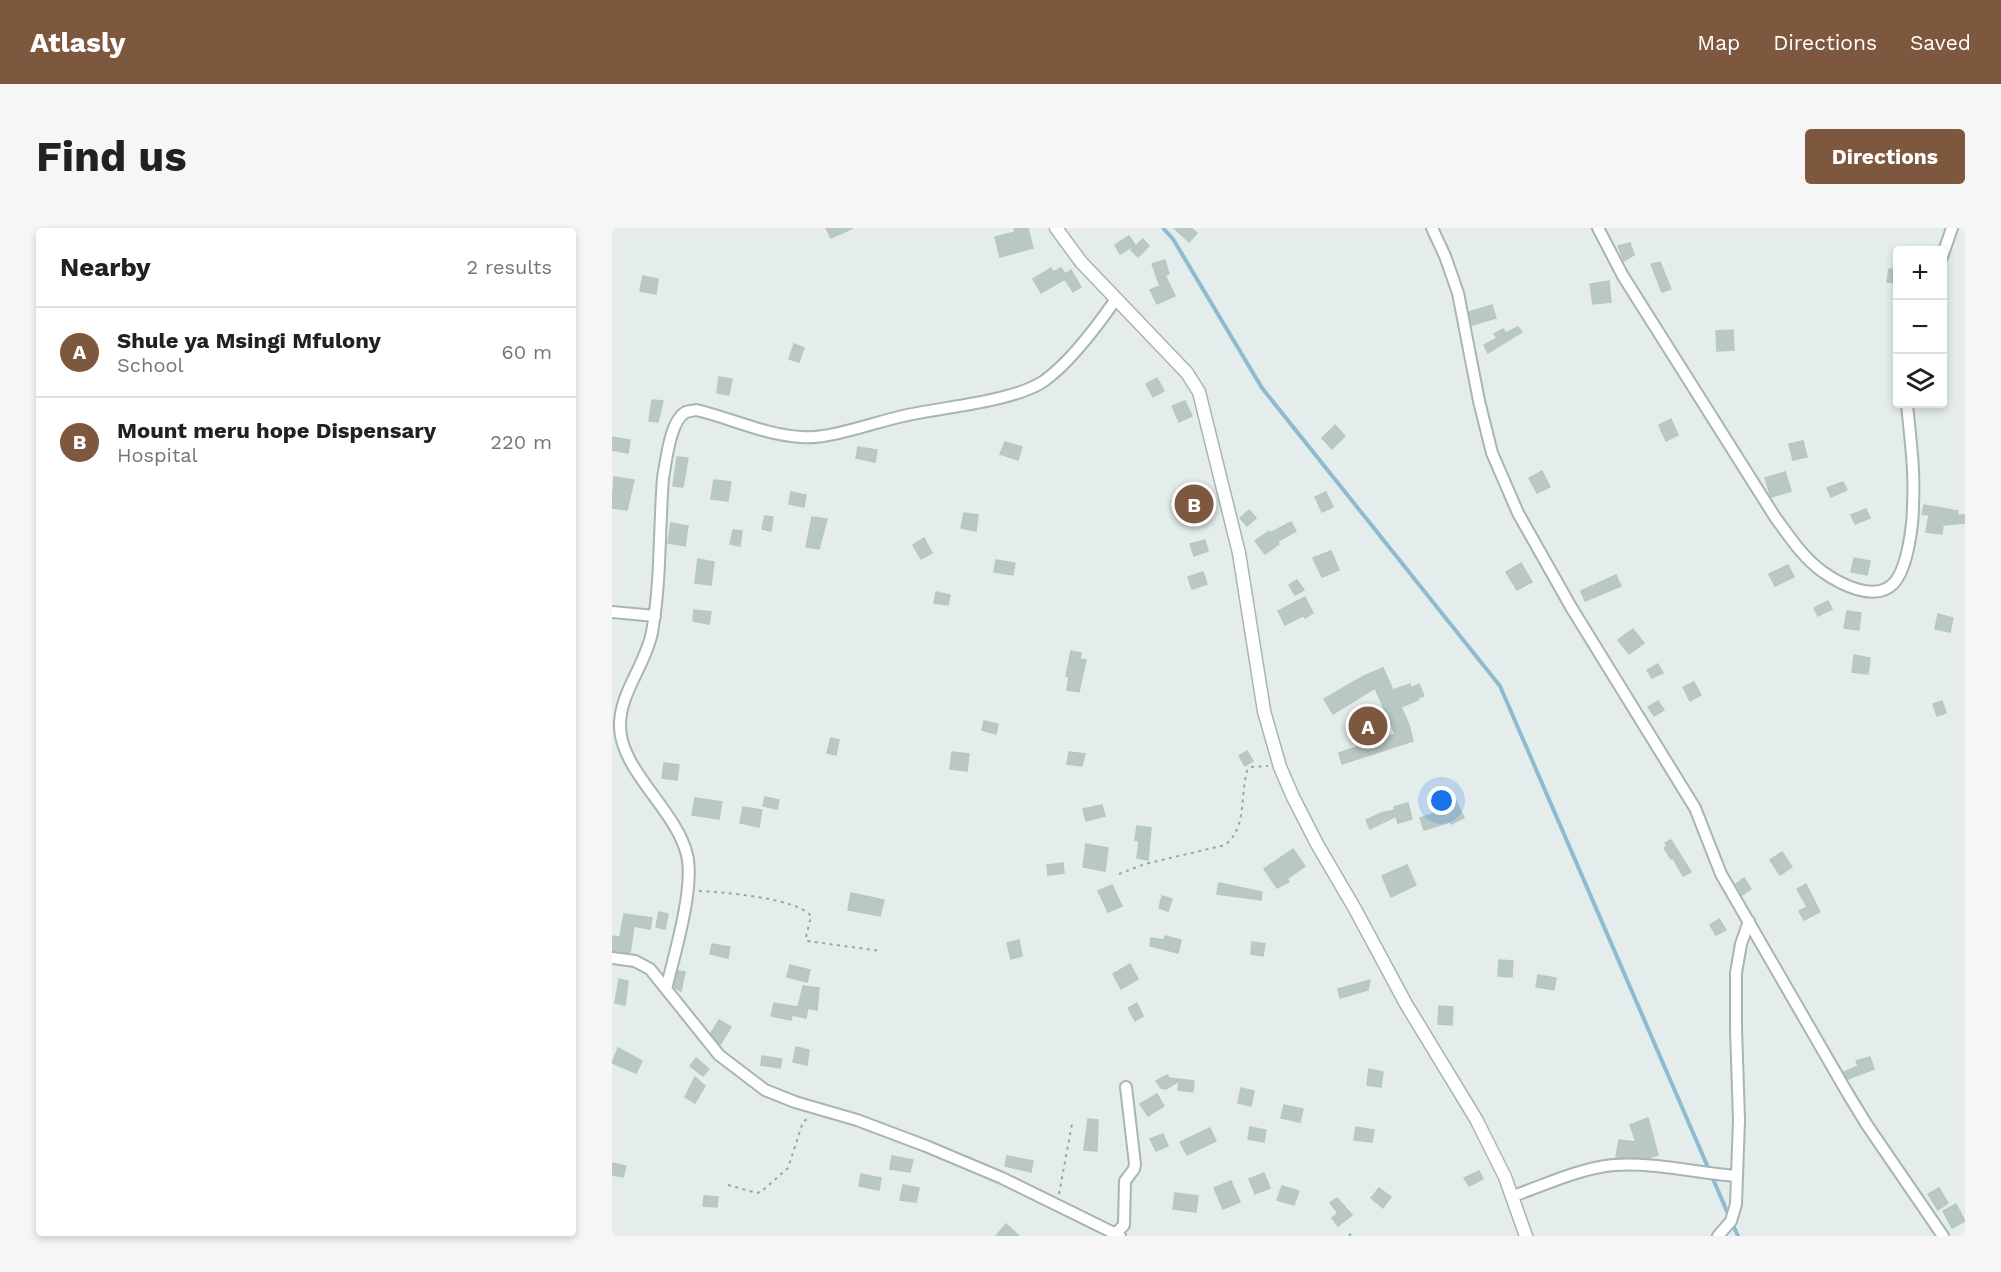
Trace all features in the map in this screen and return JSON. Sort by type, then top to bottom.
[{"type":"street","points":[[1056,228],[1081,262],[1187,373],[1199,392],[1239,553],[1264,711],[1280,767],[1317,844],[1356,909],[1406,1004],[1476,1119],[1513,1196],[1526,1236]]},
{"type":"street","points":[[1432,228],[1458,292],[1479,401],[1492,453],[1524,526],[1571,607],[1695,808],[1721,874],[1867,1125],[1943,1236]]},
{"type":"street","points":[[1598,228],[1623,276],[1774,517],[1800,550],[1822,571],[1846,586],[1861,591],[1874,592],[1894,583],[1900,573],[1906,552],[1913,504],[1907,408]]},
{"type":"street","points":[[1946,246],[1952,228]]},
{"type":"street","points":[[666,989],[687,891],[688,855],[680,834],[630,758],[621,740],[620,726],[626,698],[649,647],[655,616],[665,466],[674,428],[679,418],[686,412],[696,410],[790,436],[816,437],[1022,392],[1045,380],[1055,371],[1095,328],[1116,299]]},
{"type":"street","points":[[612,612],[655,616]]},
{"type":"street","points":[[1718,1236],[1735,1213],[1739,1120],[1736,973],[1741,944],[1749,921]]},
{"type":"street","points":[[612,958],[641,963],[650,969],[704,1040],[728,1064],[773,1093],[926,1146],[1002,1178],[1117,1235],[1124,1225],[1125,1181],[1135,1164],[1126,1087]]},
{"type":"street","points":[[1513,1196],[1567,1177],[1613,1165],[1659,1167],[1737,1176]]},
{"type":"path","points":[[1119,874],[1145,864],[1225,845],[1232,840],[1238,828],[1247,771],[1251,767],[1259,766],[1280,767]]},
{"type":"path","points":[[687,891],[740,895],[793,904],[811,916],[807,940],[881,951]]},
{"type":"path","points":[[728,1185],[757,1193],[762,1191],[788,1168],[803,1122],[823,1110]]},
{"type":"path","points":[[1057,1206],[1072,1124]]},
{"type":"path","points":[[1349,1236],[1353,1232]]},
{"type":"building","points":[[826,228],[853,228],[831,238]]},
{"type":"building","points":[[1014,228],[1028,228],[1033,248],[1000,257],[995,237],[1015,232]]},
{"type":"building","points":[[1174,228],[1191,228],[1197,233],[1189,242]]},
{"type":"building","points":[[1129,236],[1135,245],[1120,254],[1115,245]]},
{"type":"building","points":[[1143,239],[1149,246],[1138,257],[1131,250]]},
{"type":"building","points":[[1630,243],[1634,255],[1624,261],[1618,246]]},
{"type":"building","points":[[1165,260],[1169,274],[1165,275],[1175,296],[1157,304],[1150,290],[1160,286],[1152,264]]},
{"type":"building","points":[[1660,262],[1671,289],[1662,292],[1651,264]]},
{"type":"building","points":[[1051,268],[1053,272],[1061,268],[1065,274],[1071,270],[1081,287],[1073,292],[1065,279],[1041,293],[1033,279]]},
{"type":"building","points":[[1889,269],[1893,269],[1893,283],[1887,282]]},
{"type":"building","points":[[643,276],[658,279],[656,294],[640,291]]},
{"type":"building","points":[[1609,281],[1611,302],[1593,304],[1590,284]]},
{"type":"building","points":[[1492,305],[1496,318],[1472,325],[1469,312]]},
{"type":"building","points":[[1518,327],[1522,332],[1488,353],[1484,345],[1497,338],[1494,334],[1503,329],[1506,333]]},
{"type":"building","points":[[1733,330],[1734,350],[1717,351],[1716,331]]},
{"type":"building","points":[[794,344],[804,348],[799,362],[789,359]]},
{"type":"building","points":[[719,377],[732,379],[729,395],[717,393]]},
{"type":"building","points":[[1157,378],[1164,391],[1153,397],[1146,384]]},
{"type":"building","points":[[652,400],[663,401],[658,422],[649,421]]},
{"type":"building","points":[[1185,401],[1192,416],[1179,422],[1172,406]]},
{"type":"building","points":[[1671,419],[1678,435],[1666,441],[1659,425]]},
{"type":"building","points":[[1335,425],[1345,436],[1332,449],[1322,438]]},
{"type":"building","points":[[612,437],[630,440],[628,453],[612,450]]},
{"type":"building","points":[[1803,441],[1807,457],[1793,460],[1789,444]]},
{"type":"building","points":[[1005,442],[1022,447],[1018,460],[1000,454]]},
{"type":"building","points":[[858,447],[877,450],[875,462],[856,458]]},
{"type":"building","points":[[677,457],[688,458],[683,487],[673,486]]},
{"type":"building","points":[[1542,471],[1550,487],[1537,493],[1529,478]]},
{"type":"building","points":[[1785,472],[1791,491],[1771,497],[1765,478]]},
{"type":"building","points":[[614,477],[634,480],[627,510],[612,508]]},
{"type":"building","points":[[714,480],[731,482],[728,501],[711,499]]},
{"type":"building","points":[[1843,482],[1847,490],[1831,497],[1827,488]]},
{"type":"building","points":[[1198,490],[1206,513],[1190,519],[1182,496]]},
{"type":"building","points":[[791,492],[806,495],[804,507],[789,504]]},
{"type":"building","points":[[1326,492],[1333,507],[1322,512],[1315,497]]},
{"type":"building","points":[[1924,505],[1958,511],[1957,515],[1965,515],[1965,523],[1943,525],[1942,534],[1926,532],[1929,515],[1922,514]]},
{"type":"building","points":[[1866,509],[1870,518],[1855,524],[1851,515]]},
{"type":"building","points":[[1249,510],[1256,518],[1247,526],[1240,518]]},
{"type":"building","points":[[964,513],[978,515],[976,531],[961,528]]},
{"type":"building","points":[[765,516],[773,517],[771,531],[762,529]]},
{"type":"building","points":[[812,517],[827,519],[819,549],[806,547]]},
{"type":"building","points":[[1291,522],[1296,531],[1277,542],[1279,544],[1265,554],[1255,541],[1269,531],[1270,533]]},
{"type":"building","points":[[671,523],[688,526],[685,546],[668,543]]},
{"type":"building","points":[[733,530],[742,531],[740,546],[730,544]]},
{"type":"building","points":[[924,538],[932,553],[921,559],[913,545]]},
{"type":"building","points":[[1205,540],[1208,551],[1194,556],[1190,544]]},
{"type":"building","points":[[1331,551],[1339,570],[1322,577],[1313,558]]},
{"type":"building","points":[[1854,558],[1870,561],[1867,575],[1851,572]]},
{"type":"building","points":[[698,559],[714,562],[711,585],[695,583]]},
{"type":"building","points":[[996,560],[1015,563],[1013,575],[994,572]]},
{"type":"building","points":[[1521,563],[1532,582],[1517,590],[1506,572]]},
{"type":"building","points":[[1788,565],[1794,577],[1775,586],[1769,574]]},
{"type":"building","points":[[1203,572],[1207,584],[1192,589],[1188,577]]},
{"type":"building","points":[[1616,575],[1621,586],[1585,601],[1581,591]]},
{"type":"building","points":[[1297,580],[1304,590],[1295,595],[1289,585]]},
{"type":"building","points":[[936,592],[950,595],[948,605],[934,603]]},
{"type":"building","points":[[1305,597],[1313,613],[1285,625],[1278,611]]},
{"type":"building","points":[[1828,601],[1832,609],[1818,616],[1814,608]]},
{"type":"building","points":[[694,610],[711,612],[709,624],[693,621]]},
{"type":"building","points":[[1847,611],[1861,613],[1859,630],[1844,628]]},
{"type":"building","points":[[1938,614],[1953,618],[1950,632],[1935,629]]},
{"type":"building","points":[[1633,629],[1644,643],[1629,654],[1618,640]]},
{"type":"building","points":[[1071,651],[1081,653],[1080,659],[1086,660],[1079,692],[1067,690],[1069,677],[1066,676]]},
{"type":"building","points":[[1854,655],[1870,658],[1868,674],[1852,672]]},
{"type":"building","points":[[1658,664],[1663,673],[1652,678],[1647,670]]},
{"type":"building","points":[[1383,668],[1393,690],[1410,684],[1411,688],[1419,684],[1424,696],[1401,707],[1413,741],[1342,764],[1339,753],[1395,734],[1375,688],[1333,714],[1324,699]]},
{"type":"building","points":[[1694,682],[1701,695],[1690,701],[1683,687]]},
{"type":"building","points":[[1658,701],[1664,710],[1654,716],[1648,707]]},
{"type":"building","points":[[1942,701],[1946,713],[1937,716],[1933,704]]},
{"type":"building","points":[[984,721],[998,724],[996,734],[982,730]]},
{"type":"building","points":[[831,738],[839,740],[836,755],[827,753]]},
{"type":"building","points":[[1247,751],[1253,761],[1245,766],[1239,756]]},
{"type":"building","points":[[952,752],[969,754],[967,771],[950,769]]},
{"type":"building","points":[[1069,752],[1085,754],[1082,766],[1067,764]]},
{"type":"building","points":[[664,763],[679,765],[677,780],[662,778]]},
{"type":"building","points":[[765,797],[779,800],[777,809],[763,806]]},
{"type":"building","points":[[695,798],[722,802],[719,819],[692,815]]},
{"type":"building","points":[[1456,801],[1464,818],[1451,824],[1450,822],[1424,830],[1420,818],[1444,810],[1443,807]]},
{"type":"building","points":[[1408,803],[1412,819],[1398,823],[1396,816],[1370,829],[1366,820]]},
{"type":"building","points":[[1102,805],[1105,816],[1086,821],[1083,809]]},
{"type":"building","points":[[743,807],[762,810],[759,827],[740,823]]},
{"type":"building","points":[[1137,826],[1151,828],[1148,860],[1137,858],[1139,841],[1135,840]]},
{"type":"building","points":[[1671,840],[1691,872],[1683,876],[1673,858],[1671,859],[1664,848],[1667,846],[1665,843]]},
{"type":"building","points":[[1086,844],[1108,848],[1105,871],[1083,867]]},
{"type":"building","points":[[1293,849],[1305,866],[1287,879],[1289,882],[1277,888],[1264,869]]},
{"type":"building","points":[[1782,852],[1792,867],[1780,875],[1770,860]]},
{"type":"building","points":[[1063,863],[1064,873],[1048,875],[1047,865]]},
{"type":"building","points":[[1407,865],[1416,885],[1391,897],[1382,876]]},
{"type":"building","points":[[1744,878],[1751,889],[1742,895],[1736,884]]},
{"type":"building","points":[[1219,883],[1262,892],[1261,900],[1217,894]]},
{"type":"building","points":[[1806,884],[1820,912],[1804,920],[1799,911],[1807,907],[1797,889]]},
{"type":"building","points":[[1112,885],[1122,906],[1108,912],[1098,891]]},
{"type":"building","points":[[851,893],[884,900],[880,916],[848,910]]},
{"type":"building","points":[[1162,896],[1172,899],[1168,911],[1159,908]]},
{"type":"building","points":[[659,912],[668,914],[665,929],[656,927]]},
{"type":"building","points":[[624,914],[652,918],[650,929],[634,926],[630,953],[612,951],[612,936],[620,937]]},
{"type":"building","points":[[1719,919],[1726,930],[1716,935],[1710,925]]},
{"type":"building","points":[[1165,936],[1181,940],[1178,953],[1150,946],[1151,938],[1164,940]]},
{"type":"building","points":[[1019,940],[1022,956],[1011,959],[1007,943]]},
{"type":"building","points":[[1252,942],[1265,944],[1263,956],[1251,954]]},
{"type":"building","points":[[712,944],[730,947],[728,958],[710,954]]},
{"type":"building","points":[[1499,960],[1513,961],[1512,977],[1498,976]]},
{"type":"building","points":[[1130,964],[1138,979],[1121,989],[1113,974]]},
{"type":"building","points":[[790,965],[810,970],[807,982],[787,977]]},
{"type":"building","points":[[678,971],[685,972],[681,991],[674,987]]},
{"type":"building","points":[[1538,975],[1556,978],[1554,990],[1536,987]]},
{"type":"building","points":[[619,979],[628,981],[625,1005],[615,1003]]},
{"type":"building","points":[[1370,980],[1368,990],[1340,998],[1338,989]]},
{"type":"building","points":[[803,986],[819,988],[817,1010],[808,1008],[806,1018],[792,1015],[791,1020],[771,1016],[774,1003],[798,1007]]},
{"type":"building","points":[[1137,1003],[1143,1016],[1135,1021],[1128,1008]]},
{"type":"building","points":[[1439,1006],[1453,1007],[1452,1025],[1438,1024]]},
{"type":"building","points":[[719,1020],[731,1027],[720,1045],[711,1033]]},
{"type":"building","points":[[796,1047],[809,1050],[807,1065],[793,1062]]},
{"type":"building","points":[[618,1048],[642,1061],[636,1073],[612,1063]]},
{"type":"building","points":[[762,1056],[782,1059],[780,1068],[761,1065]]},
{"type":"building","points":[[1870,1057],[1874,1069],[1848,1079],[1844,1072],[1858,1066],[1856,1061]]},
{"type":"building","points":[[696,1058],[709,1069],[703,1076],[690,1066]]},
{"type":"building","points":[[1369,1069],[1383,1072],[1381,1087],[1367,1085]]},
{"type":"building","points":[[1167,1075],[1169,1078],[1194,1081],[1193,1092],[1178,1090],[1179,1081],[1166,1089],[1161,1088],[1156,1081]]},
{"type":"building","points":[[695,1077],[705,1086],[695,1103],[685,1097]]},
{"type":"building","points":[[1241,1088],[1254,1091],[1251,1106],[1238,1103]]},
{"type":"building","points":[[1157,1094],[1164,1106],[1148,1116],[1140,1104]]},
{"type":"building","points":[[1284,1105],[1303,1109],[1300,1122],[1281,1118]]},
{"type":"building","points":[[1648,1118],[1658,1155],[1648,1158],[1616,1157],[1619,1140],[1636,1142],[1630,1125]]},
{"type":"building","points":[[1088,1119],[1098,1120],[1097,1151],[1084,1150]]},
{"type":"building","points":[[1250,1127],[1266,1130],[1264,1142],[1248,1139]]},
{"type":"building","points":[[1356,1127],[1374,1130],[1372,1142],[1354,1140]]},
{"type":"building","points":[[1210,1128],[1216,1141],[1187,1155],[1180,1142]]},
{"type":"building","points":[[1163,1134],[1168,1146],[1156,1151],[1150,1139]]},
{"type":"building","points":[[892,1156],[913,1160],[910,1172],[890,1169]]},
{"type":"building","points":[[1007,1156],[1033,1161],[1031,1172],[1005,1166]]},
{"type":"building","points":[[612,1163],[626,1166],[623,1177],[612,1175]]},
{"type":"building","points":[[1479,1171],[1483,1179],[1469,1186],[1464,1178]]},
{"type":"building","points":[[1264,1173],[1270,1188],[1255,1194],[1249,1179]]},
{"type":"building","points":[[861,1174],[881,1178],[879,1190],[859,1186]]},
{"type":"building","points":[[1231,1181],[1240,1202],[1223,1209],[1214,1188]]},
{"type":"building","points":[[903,1185],[919,1188],[916,1202],[900,1200]]},
{"type":"building","points":[[1282,1186],[1299,1191],[1294,1205],[1277,1200]]},
{"type":"building","points":[[1379,1188],[1391,1197],[1383,1208],[1371,1198]]},
{"type":"building","points":[[1939,1188],[1948,1203],[1938,1210],[1928,1194]]},
{"type":"building","points":[[1175,1193],[1198,1196],[1196,1212],[1173,1209]]},
{"type":"building","points":[[704,1196],[718,1197],[717,1207],[703,1206]]},
{"type":"building","points":[[1337,1198],[1352,1215],[1338,1226],[1332,1218],[1338,1213],[1330,1203]]},
{"type":"building","points":[[1956,1204],[1965,1221],[1952,1228],[1943,1211]]},
{"type":"building","points":[[1006,1224],[1019,1236],[996,1236]]},
{"type":"waterway","points":[[1163,228],[1173,239],[1262,388],[1500,686],[1729,1216]]},
{"type":"waterway","points":[[1732,1223],[1738,1236]]},
{"type":"place","name":"Mount meru hope Dispensary","points":[[1194,504]]},
{"type":"place","name":"Shule ya Msingi Mfulony","points":[[1368,726]]}]
